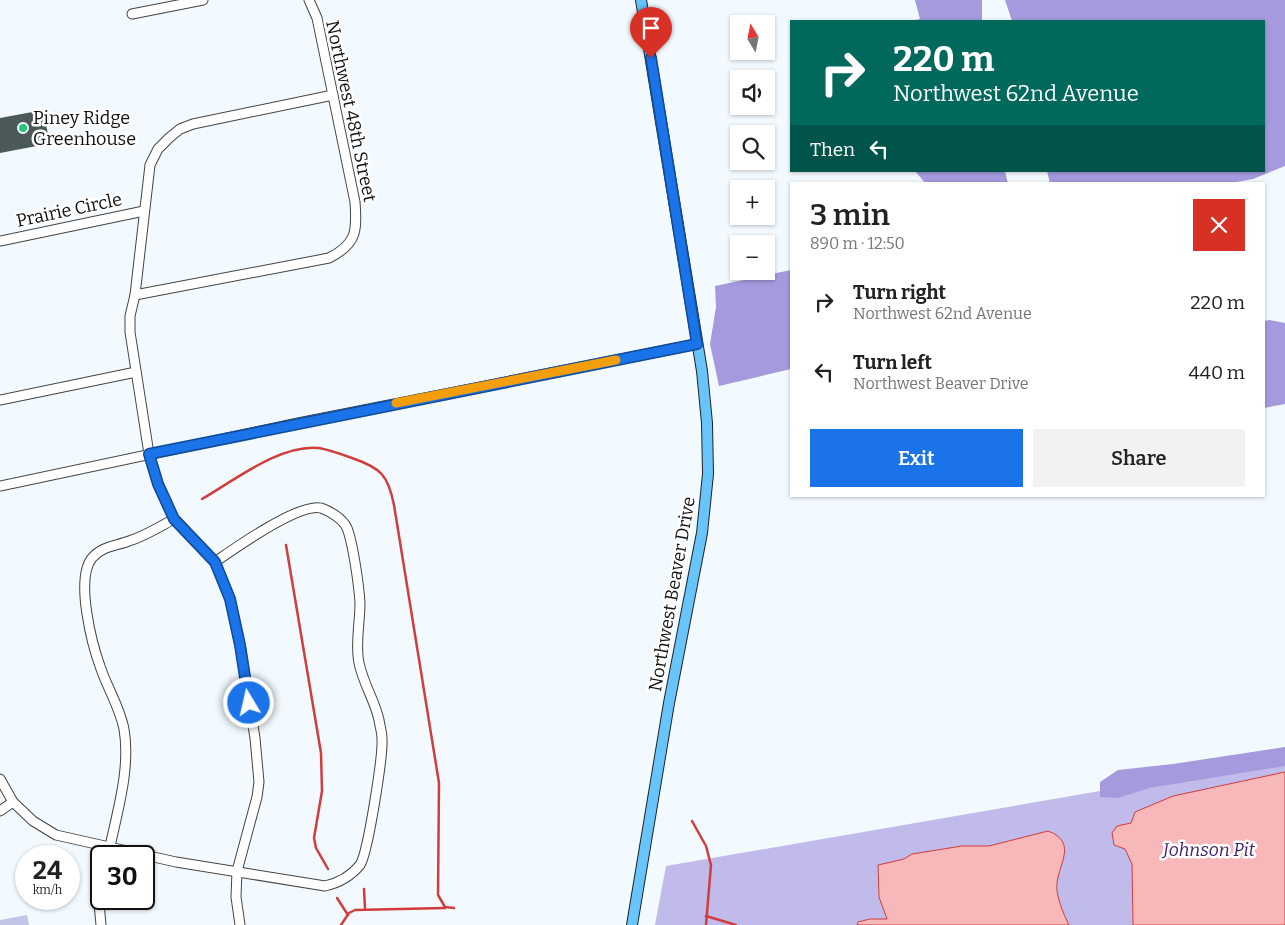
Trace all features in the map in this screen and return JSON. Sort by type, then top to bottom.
[{"type":"main road","name":"Northwest Beaver Drive","points":[[632,925],[669,703],[704,514],[708,474],[707,423],[697,344],[641,0]]},
{"type":"street","points":[[132,14],[203,0]]},
{"type":"street","name":"Northwest 48th Street","points":[[135,295],[329,258],[343,251],[353,240],[356,223],[355,202],[317,18],[309,0]]},
{"type":"street","points":[[240,925],[236,897],[238,871],[258,797],[258,763],[240,645],[230,599],[215,562],[174,519],[158,484],[149,454],[130,332],[130,316],[135,295],[150,164],[158,149],[180,129],[194,124],[333,95]]},
{"type":"street","name":"Prairie Circle","points":[[0,241],[144,211]]},
{"type":"street","points":[[0,486],[149,454],[697,344]]},
{"type":"street","points":[[0,400],[136,372]]},
{"type":"street","points":[[155,857],[325,886],[337,883],[347,877],[360,864],[367,846],[382,739],[379,718],[359,663],[360,603],[347,527],[332,512],[319,508],[308,508],[293,514],[215,562]]},
{"type":"street","points":[[110,845],[126,769],[125,736],[120,715],[96,655],[84,588],[84,574],[93,557],[103,550],[128,542],[174,519]]},
{"type":"street","points":[[0,779],[13,802],[33,821],[56,834],[106,845]]},
{"type":"street","points":[[0,811],[13,802]]},
{"type":"street","points":[[99,910],[100,925]]},
{"type":"green space","name":"Johnson Pit","points":[[1285,759],[1285,925],[655,925],[666,866]]},
{"type":"shaded area","points":[[915,0],[982,0],[982,20],[916,20],[920,19]]},
{"type":"shaded area","points":[[1005,0],[1285,0],[1285,166],[1253,179],[1237,182],[1050,182],[1047,172],[1265,172],[1265,20],[1012,20]]},
{"type":"shaded area","points":[[916,172],[1005,172],[1008,182],[924,182]]},
{"type":"shaded area","points":[[790,270],[790,369],[719,386],[710,344],[716,307],[715,286],[744,280],[775,280],[775,273]]},
{"type":"shaded area","points":[[1265,321],[1285,323],[1285,404],[1265,408]]},
{"type":"shaded area","points":[[1285,747],[1285,766],[1149,788],[1118,798],[1100,797],[1100,782],[1118,770],[1173,764]]},
{"type":"shaded area","points":[[1285,772],[1285,925],[1133,925],[1132,864],[1125,849],[1114,845],[1112,833],[1117,826],[1131,823],[1135,812],[1173,796]]},
{"type":"shaded area","points":[[1048,831],[1058,836],[1063,842],[1065,849],[1057,882],[1057,891],[1069,925],[857,925],[858,922],[870,919],[887,919],[879,897],[878,865],[904,859],[912,854],[962,846],[989,846]]},
{"type":"shaded area","points":[[27,915],[29,925],[0,925],[0,920]]},
{"type":"building","name":"Piney Ridge Greenhouse","points":[[43,110],[49,139],[41,140],[42,145],[0,153],[0,118]]},
{"type":"waterway","points":[[202,499],[258,465],[274,457],[304,448],[323,449],[370,465],[382,474],[386,480],[394,505],[439,783],[438,895],[445,907],[454,908]]},
{"type":"waterway","points":[[286,545],[321,753],[322,791],[314,838],[316,848],[328,869]]},
{"type":"waterway","points":[[692,821],[706,846],[711,865],[706,925]]},
{"type":"waterway","points":[[364,889],[365,909]]},
{"type":"waterway","points":[[337,898],[348,915]]},
{"type":"waterway","points":[[341,925],[349,913],[355,910],[445,908]]},
{"type":"waterway","points":[[706,916],[736,925]]},
{"type":"slow traffic","points":[[396,403],[616,360]]},
{"type":"place","name":"Piney Ridge Greenhouse","points":[[23,128]]},
{"type":"route","points":[[249,703],[240,645],[230,599],[215,562],[174,519],[158,484],[149,454],[697,344],[651,58]]}]
